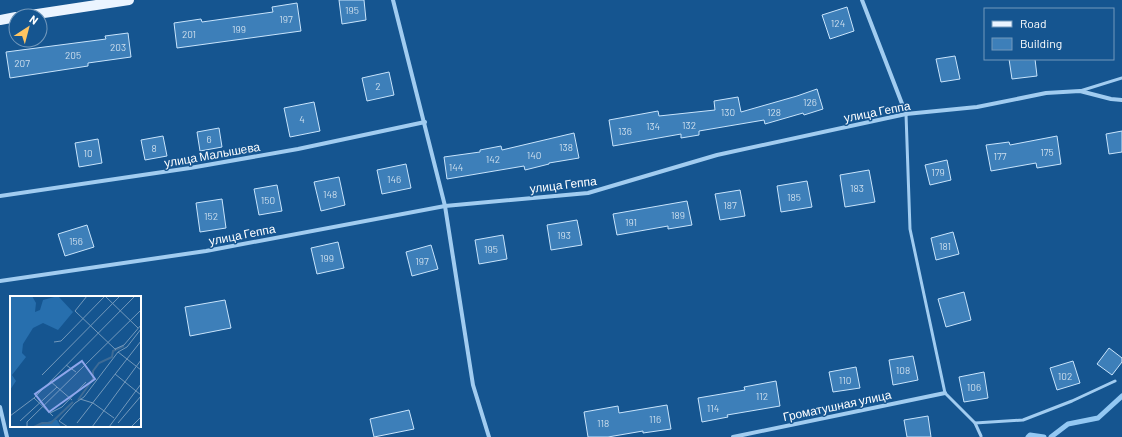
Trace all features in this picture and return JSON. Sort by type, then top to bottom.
[{"type":"main road","points":[[48,12],[129,0]]},
{"type":"street","points":[[393,0],[445,206],[473,385],[489,437]]},
{"type":"street","points":[[862,0],[906,114]]},
{"type":"street","name":"улица Геппа","points":[[0,280],[206,251],[445,206],[588,193],[717,155],[906,114],[977,107],[1046,93],[1080,91],[1111,99],[1122,100]]},
{"type":"street","name":"улица Малышева","points":[[0,196],[190,168],[298,149],[425,122]]},
{"type":"street","name":"Громатушная улица","points":[[733,437],[945,393]]},
{"type":"street","points":[[0,407],[7,437]]},
{"type":"lane","points":[[1080,91],[1122,78]]},
{"type":"lane","points":[[906,114],[910,229],[945,393],[974,423],[981,436]]},
{"type":"lane","points":[[974,423],[1023,420],[1072,402],[1116,381]]},
{"type":"building","points":[[339,0],[364,0],[366,20],[342,24]]},
{"type":"building","points":[[297,3],[301,31],[177,48],[174,23],[201,19],[202,22],[273,12],[272,7]]},
{"type":"building","points":[[847,7],[854,31],[830,39],[822,15]]},
{"type":"building","points":[[128,33],[131,57],[88,63],[88,66],[10,78],[6,52],[48,48],[48,47],[106,39],[105,36]]},
{"type":"building","points":[[955,56],[960,79],[941,82],[936,59]]},
{"type":"building","points":[[1009,60],[1035,60],[1037,76],[1012,79]]},
{"type":"building","points":[[389,72],[394,95],[367,101],[362,78]]},
{"type":"building","points":[[817,89],[823,109],[804,115],[803,113],[765,124],[764,120],[699,131],[699,135],[681,138],[681,134],[613,146],[609,120],[658,111],[659,116],[715,110],[714,101],[738,97],[741,112]]},
{"type":"building","points":[[314,102],[320,131],[290,137],[284,108]]},
{"type":"building","points":[[219,128],[222,147],[200,151],[197,132]]},
{"type":"building","points":[[1122,131],[1122,152],[1109,154],[1106,134]]},
{"type":"building","points":[[574,133],[579,158],[549,163],[525,170],[524,166],[447,179],[444,157],[480,152],[480,150],[501,146],[502,150]]},
{"type":"building","points":[[163,136],[167,156],[145,160],[141,140]]},
{"type":"building","points":[[1057,136],[1061,164],[1037,168],[1036,163],[991,171],[986,145],[1009,142],[1010,145]]},
{"type":"building","points":[[98,139],[102,163],[79,167],[75,143]]},
{"type":"building","points":[[947,160],[951,180],[930,185],[925,165]]},
{"type":"building","points":[[406,164],[411,188],[382,194],[377,170]]},
{"type":"building","points":[[869,170],[875,202],[845,207],[840,175]]},
{"type":"building","points":[[339,177],[345,205],[321,211],[314,182]]},
{"type":"building","points":[[807,181],[812,207],[781,212],[777,186]]},
{"type":"building","points":[[277,185],[282,211],[259,215],[254,189]]},
{"type":"building","points":[[740,190],[745,216],[720,220],[715,194]]},
{"type":"building","points":[[222,199],[226,228],[200,232],[196,203]]},
{"type":"building","points":[[687,201],[692,225],[668,229],[668,226],[617,235],[613,214]]},
{"type":"building","points":[[577,220],[582,245],[551,250],[547,225]]},
{"type":"building","points":[[87,225],[94,247],[65,256],[58,234]]},
{"type":"building","points":[[953,232],[959,254],[936,260],[931,238]]},
{"type":"building","points":[[503,235],[507,259],[479,264],[475,240]]},
{"type":"building","points":[[338,242],[344,268],[317,274],[311,248]]},
{"type":"building","points":[[431,245],[438,269],[412,276],[406,252]]},
{"type":"building","points":[[964,292],[971,320],[946,327],[938,299]]},
{"type":"building","points":[[225,300],[231,328],[190,336],[185,307]]},
{"type":"building","points":[[1109,348],[1122,358],[1122,362],[1112,375],[1097,364]]},
{"type":"building","points":[[913,356],[918,380],[893,385],[889,360]]},
{"type":"building","points":[[1073,361],[1080,383],[1057,390],[1050,368]]},
{"type":"building","points":[[856,367],[860,388],[833,392],[829,372]]},
{"type":"building","points":[[984,372],[988,398],[964,402],[959,377]]},
{"type":"building","points":[[776,381],[780,406],[727,415],[728,417],[702,422],[698,398],[745,390],[744,387]]},
{"type":"building","points":[[667,405],[671,429],[643,433],[643,431],[608,437],[588,437],[584,412],[618,406],[619,413]]},
{"type":"building","points":[[409,410],[414,429],[374,437],[370,419]]},
{"type":"building","points":[[928,416],[931,437],[907,437],[904,420]]},
{"type":"waterway","points":[[1051,437],[1068,424],[1098,418],[1122,396]]},
{"type":"waterway","points":[[1028,437],[1030,435],[1044,437]]}]
